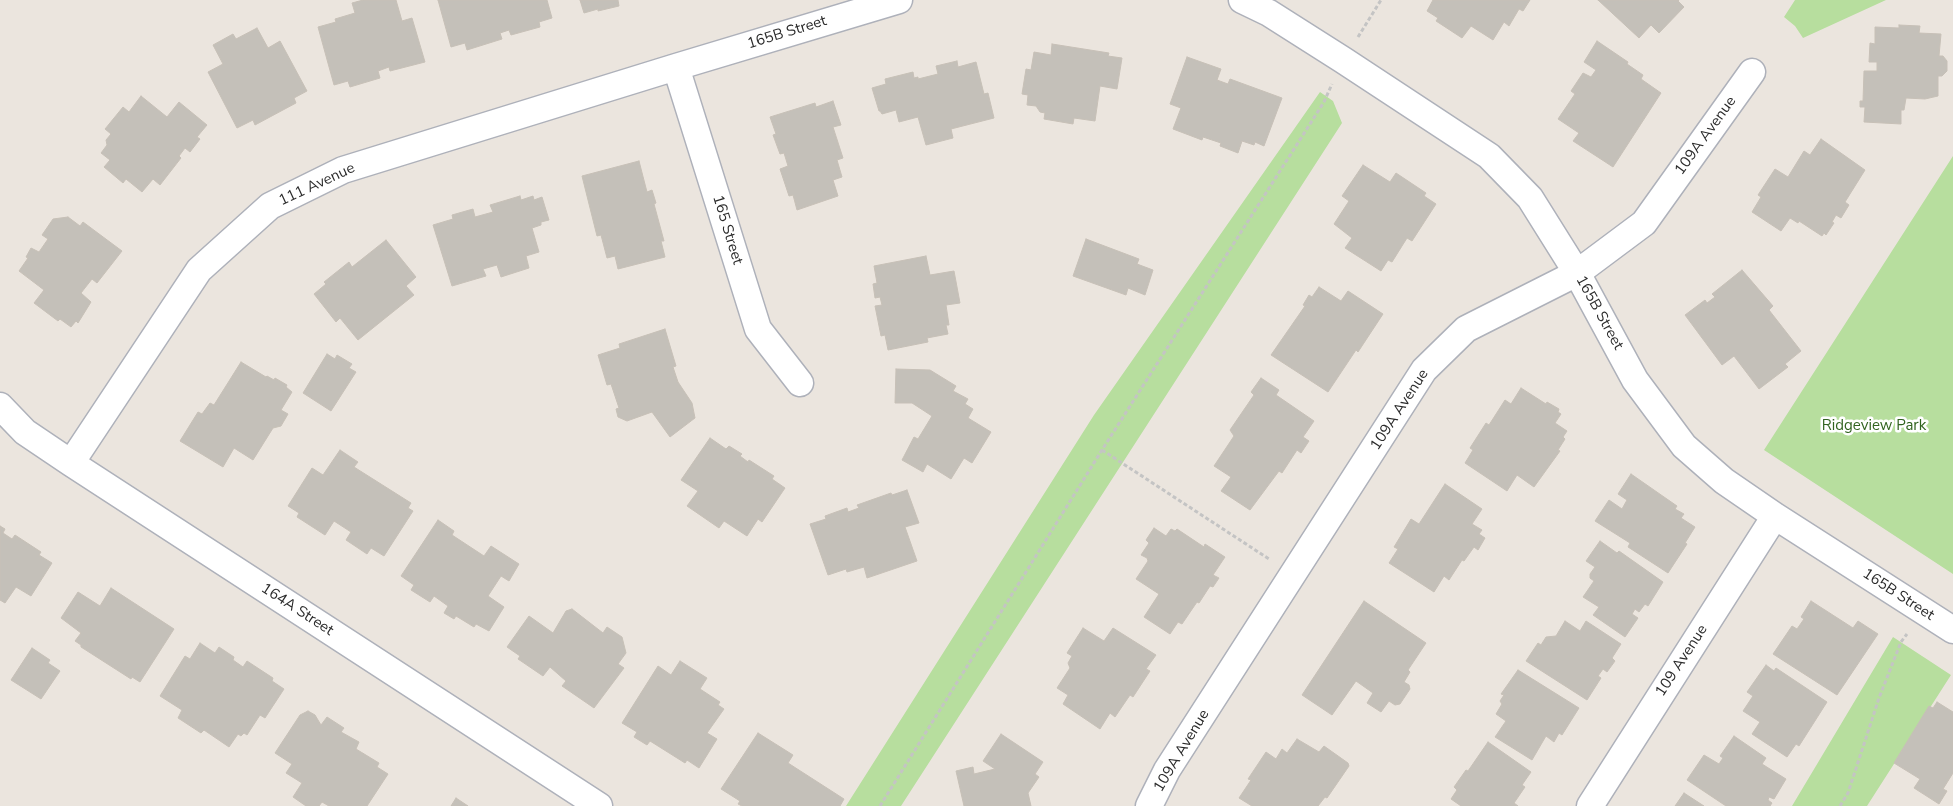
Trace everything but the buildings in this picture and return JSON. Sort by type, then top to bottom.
[{"type":"street","name":"165B Street","points":[[676,67],[899,0]]},
{"type":"street","name":"165B Street","points":[[1242,0],[1269,13],[1489,156],[1530,198],[1578,273],[1635,380],[1684,446],[1724,481],[1775,516],[1953,630]]},
{"type":"street","name":"165 Street","points":[[676,67],[758,329],[800,383]]},
{"type":"street","name":"111 Avenue","points":[[71,463],[199,270],[270,206],[342,170],[676,67]]},
{"type":"street","name":"109A Avenue","points":[[1149,806],[1168,770],[1424,370],[1466,329],[1578,273],[1644,223],[1752,72]]},
{"type":"street","name":"164A Street","points":[[0,406],[25,432],[71,463],[599,806]]},
{"type":"street","name":"109 Avenue","points":[[1590,806],[1775,516]]},
{"type":"path","points":[[1353,44],[1381,0]]},
{"type":"path","points":[[880,806],[1102,450],[1324,102],[1333,81]]},
{"type":"path","points":[[1102,450],[1270,560]]},
{"type":"path","points":[[1840,806],[1848,794],[1901,642],[1910,629]]},
{"type":"green space","points":[[1795,0],[1886,0],[1803,38],[1795,26],[1784,17]]},
{"type":"green space","points":[[1320,92],[1333,101],[1342,123],[901,806],[846,806],[1094,415]]},
{"type":"green space","name":"Ridgeview Park","points":[[1953,156],[1953,574],[1764,450]]},
{"type":"green space","points":[[1893,637],[1951,675],[1867,806],[1792,806]]}]
